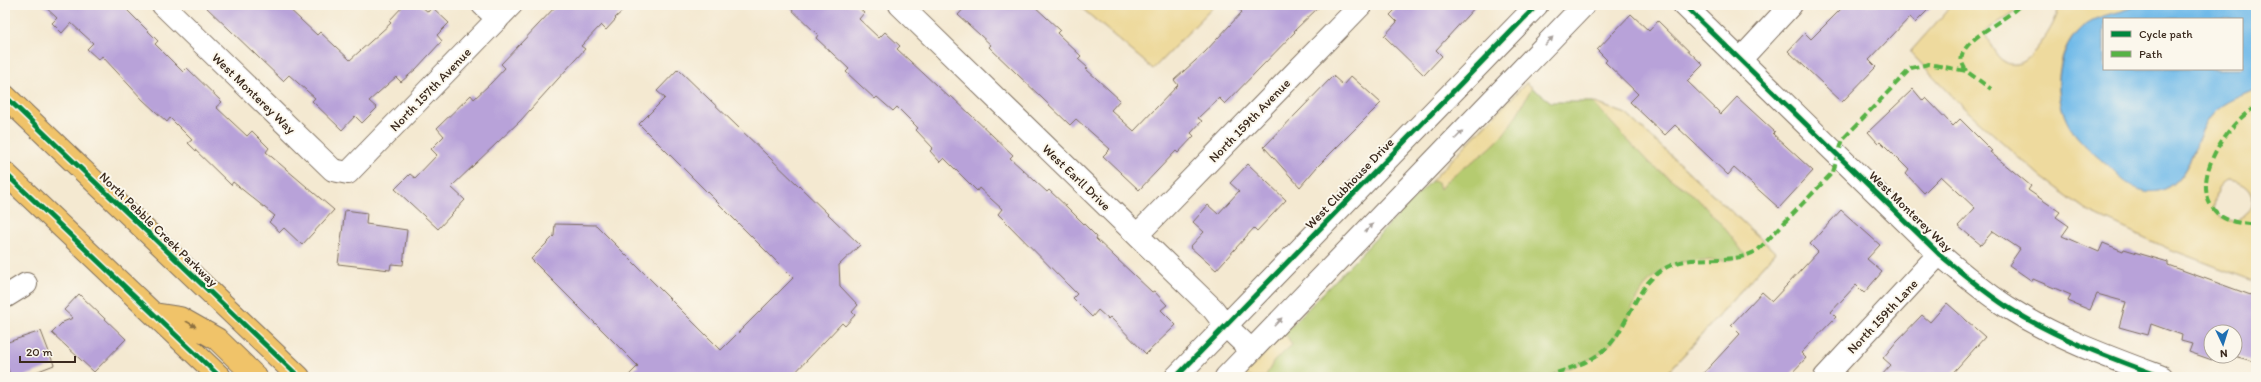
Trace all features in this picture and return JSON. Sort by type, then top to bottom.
[{"type":"main road","name":"North Pebble Creek Parkway","points":[[5,96],[298,377]]},
{"type":"main road","points":[[5,173],[220,377]]},
{"type":"main road","points":[[154,314],[180,318],[217,339],[256,377]]},
{"type":"street","name":"West Monterey Way","points":[[163,5],[333,170],[348,173]]},
{"type":"street","name":"West Earll Drive","points":[[900,5],[1212,309],[1226,326],[1251,350]]},
{"type":"street","name":"North 159th Avenue","points":[[1137,236],[1361,5]]},
{"type":"street","name":"West Clubhouse Drive","points":[[1176,377],[1537,5]]},
{"type":"street","points":[[1226,377],[1584,5]]},
{"type":"street","name":"West Monterey Way","points":[[1684,5],[1939,254],[2010,309],[2040,326],[2136,372],[2162,377]]},
{"type":"street","points":[[1740,60],[1791,5]]},
{"type":"street","name":"North 157th Avenue","points":[[348,173],[497,10]]},
{"type":"street","name":"North 159th Lane","points":[[1825,377],[1939,254]]},
{"type":"street","points":[[5,298],[26,284]]},
{"type":"green space","points":[[1526,83],[1551,102],[1592,102],[1626,114],[1775,252],[1664,377],[1242,377]]},
{"type":"sand","points":[[1078,5],[1215,5],[1153,69]]},
{"type":"sand","points":[[1952,5],[2020,5],[2011,14],[1984,32],[2001,60],[2013,64],[2026,60],[2036,50],[2056,18],[2058,5],[2138,5],[2094,20],[2080,29],[2071,39],[2065,50],[2059,76],[2059,90],[2064,116],[2074,133],[2083,143],[2124,180],[2143,190],[2158,191],[2170,187],[2179,179],[2186,169],[2207,121],[2214,112],[2228,102],[2256,89],[2256,282],[2167,248],[2089,212],[2041,177],[1962,106],[1910,52]],"holes":[[[2228,180],[2247,187],[2252,193],[2253,197],[2252,207],[2236,222],[2221,217],[2214,209],[2215,196],[2218,188],[2224,182]]]},
{"type":"sand","points":[[1526,83],[1532,87],[1514,120],[1503,135],[1484,153],[1451,177],[1440,189],[1438,182],[1431,181]]},
{"type":"sand","points":[[1592,102],[1626,114],[1775,252],[1664,377],[1549,377],[1598,355],[1605,349],[1619,332],[1642,291],[1649,281],[1658,273],[1668,267],[1687,261],[1727,260],[1746,256],[1727,231],[1695,196],[1651,165]]},
{"type":"sand","points":[[1285,333],[1292,345],[1274,361],[1265,377],[1242,377]]},
{"type":"water","points":[[2138,5],[2256,5],[2256,89],[2228,102],[2214,112],[2207,121],[2185,169],[2178,179],[2170,186],[2158,191],[2150,192],[2136,188],[2117,175],[2078,138],[2070,127],[2061,103],[2059,76],[2061,63],[2066,51],[2072,39],[2080,29],[2086,24],[2100,17]]},
{"type":"building","points":[[43,5],[122,5],[158,41],[155,44],[183,72],[187,68],[222,102],[216,107],[247,136],[252,131],[269,148],[266,152],[334,210],[302,245],[284,228],[280,232],[269,222],[275,216],[233,182],[231,185],[188,143],[192,140],[170,118],[167,122],[143,100],[102,56],[99,60],[87,49],[93,43],[71,23],[62,33],[52,23],[57,18]]},
{"type":"building","points":[[204,5],[285,5],[317,35],[320,32],[350,60],[391,23],[389,21],[404,5],[420,5],[428,12],[432,7],[449,23],[437,35],[442,41],[416,69],[401,82],[396,77],[369,101],[377,108],[362,123],[355,116],[342,130],[312,101],[315,98],[289,75],[283,81]]},
{"type":"building","points":[[557,5],[629,5],[615,18],[616,19],[606,30],[601,25],[581,46],[585,49],[521,120],[451,187],[465,200],[438,229],[395,189],[410,174],[415,178],[437,155],[431,149],[444,136],[437,128],[471,95],[474,99],[491,83],[505,68],[501,64]]},
{"type":"building","points":[[787,5],[855,5],[864,13],[859,19],[879,38],[885,32],[900,46],[897,49],[950,98],[951,96],[1013,155],[1010,158],[1047,192],[1049,190],[1097,237],[1096,239],[1152,292],[1154,291],[1167,305],[1161,310],[1176,325],[1146,354],[1110,317],[1108,319],[1098,310],[1092,317],[1073,298],[1077,294],[998,214],[1002,209],[979,188],[977,191],[944,158],[940,162],[930,151],[933,148],[916,130],[918,128],[897,107],[893,111],[877,97],[875,99],[846,72],[849,69],[816,38],[818,35]]},
{"type":"building","points":[[967,5],[1033,5],[1060,30],[1057,33],[1081,56],[1078,59],[1088,68],[1086,69],[1120,100],[1111,110],[1134,131],[1178,85],[1174,80],[1205,52],[1242,12],[1234,5],[1321,5],[1294,31],[1295,32],[1225,104],[1219,98],[1198,118],[1202,121],[1191,133],[1194,136],[1178,153],[1176,151],[1139,190],[1103,156],[1110,149],[1076,119],[1070,125],[989,47],[991,45],[958,15]]},
{"type":"building","points":[[1400,5],[1477,5],[1436,50],[1442,56],[1424,75],[1384,36],[1397,22],[1390,15]]},
{"type":"building","points":[[1845,5],[1933,5],[1915,23],[1910,17],[1869,60],[1876,67],[1842,102],[1788,51],[1805,33],[1811,39]]},
{"type":"building","points":[[1631,14],[1649,31],[1658,21],[1703,65],[1687,81],[1721,114],[1737,97],[1775,132],[1773,134],[1813,171],[1779,208],[1734,168],[1728,175],[1675,125],[1665,135],[1630,102],[1638,94],[1605,62],[1607,60],[1597,50]]},
{"type":"building","points":[[678,69],[860,245],[839,265],[840,286],[858,305],[852,312],[855,315],[845,326],[842,323],[791,377],[627,377],[638,366],[531,259],[554,236],[555,224],[596,225],[721,350],[793,278],[639,124],[665,98],[657,91]]},
{"type":"building","points":[[1333,76],[1343,85],[1351,76],[1381,103],[1317,167],[1300,187],[1264,147]]},
{"type":"building","points":[[1913,89],[1923,101],[1926,98],[1953,126],[1960,119],[1992,151],[1990,152],[2031,186],[2028,190],[2060,212],[2056,217],[2069,226],[2062,236],[2099,252],[2103,243],[2123,251],[2124,249],[2168,262],[2168,265],[2256,297],[2256,362],[2243,358],[2243,324],[2203,324],[2203,357],[2189,352],[2192,344],[2181,341],[2182,335],[2151,324],[2148,335],[2119,327],[2126,302],[2097,294],[2090,310],[2068,301],[2071,295],[2033,279],[2032,281],[2009,265],[2020,249],[1993,231],[1981,245],[1958,226],[1975,208],[1941,176],[1924,193],[1906,174],[1909,170],[1880,141],[1878,143],[1868,132]]},
{"type":"building","points":[[1248,164],[1286,200],[1257,231],[1254,228],[1216,270],[1190,247],[1204,232],[1193,222],[1208,205],[1218,214],[1239,191],[1230,183]]},
{"type":"building","points":[[345,210],[367,213],[366,224],[407,230],[403,265],[391,264],[390,270],[338,264]]},
{"type":"building","points":[[1841,210],[1880,245],[1867,259],[1882,272],[1864,293],[1856,285],[1831,312],[1836,317],[1801,353],[1806,358],[1788,377],[1700,377],[1740,334],[1731,325],[1762,292],[1772,301],[1818,252],[1810,244]]},
{"type":"building","points":[[79,294],[126,339],[94,372],[52,333],[63,322],[73,318],[64,310]]},
{"type":"building","points":[[1947,303],[1985,337],[1949,377],[1880,377],[1891,365],[1883,358],[1897,341],[1922,315],[1930,322]]},
{"type":"building","points":[[41,331],[54,365],[23,377],[11,377],[5,361],[5,343]]},
{"type":"marked path","points":[[1966,71],[1962,64],[1962,56],[1965,49],[1979,35],[2006,17],[2020,5]]},
{"type":"marked path","points":[[1546,377],[1582,364],[1598,355],[1605,349],[1619,333],[1642,291],[1657,274],[1667,267],[1690,260],[1736,258],[1758,250],[1833,172],[1843,139],[1911,68],[1929,64],[1966,71],[1991,89]]},
{"type":"marked path","points":[[2256,107],[2233,126],[2223,140],[2214,155],[2208,171],[2206,187],[2209,202],[2218,214],[2231,221],[2256,225]]},
{"type":"cycle path","points":[[1176,377],[1537,5]]},
{"type":"cycle path","points":[[1684,5],[1939,254],[1965,276],[2002,304],[2048,330],[2085,347],[2162,377]]},
{"type":"cycle path","points":[[5,96],[299,377]]},
{"type":"cycle path","points":[[5,173],[220,377]]}]
